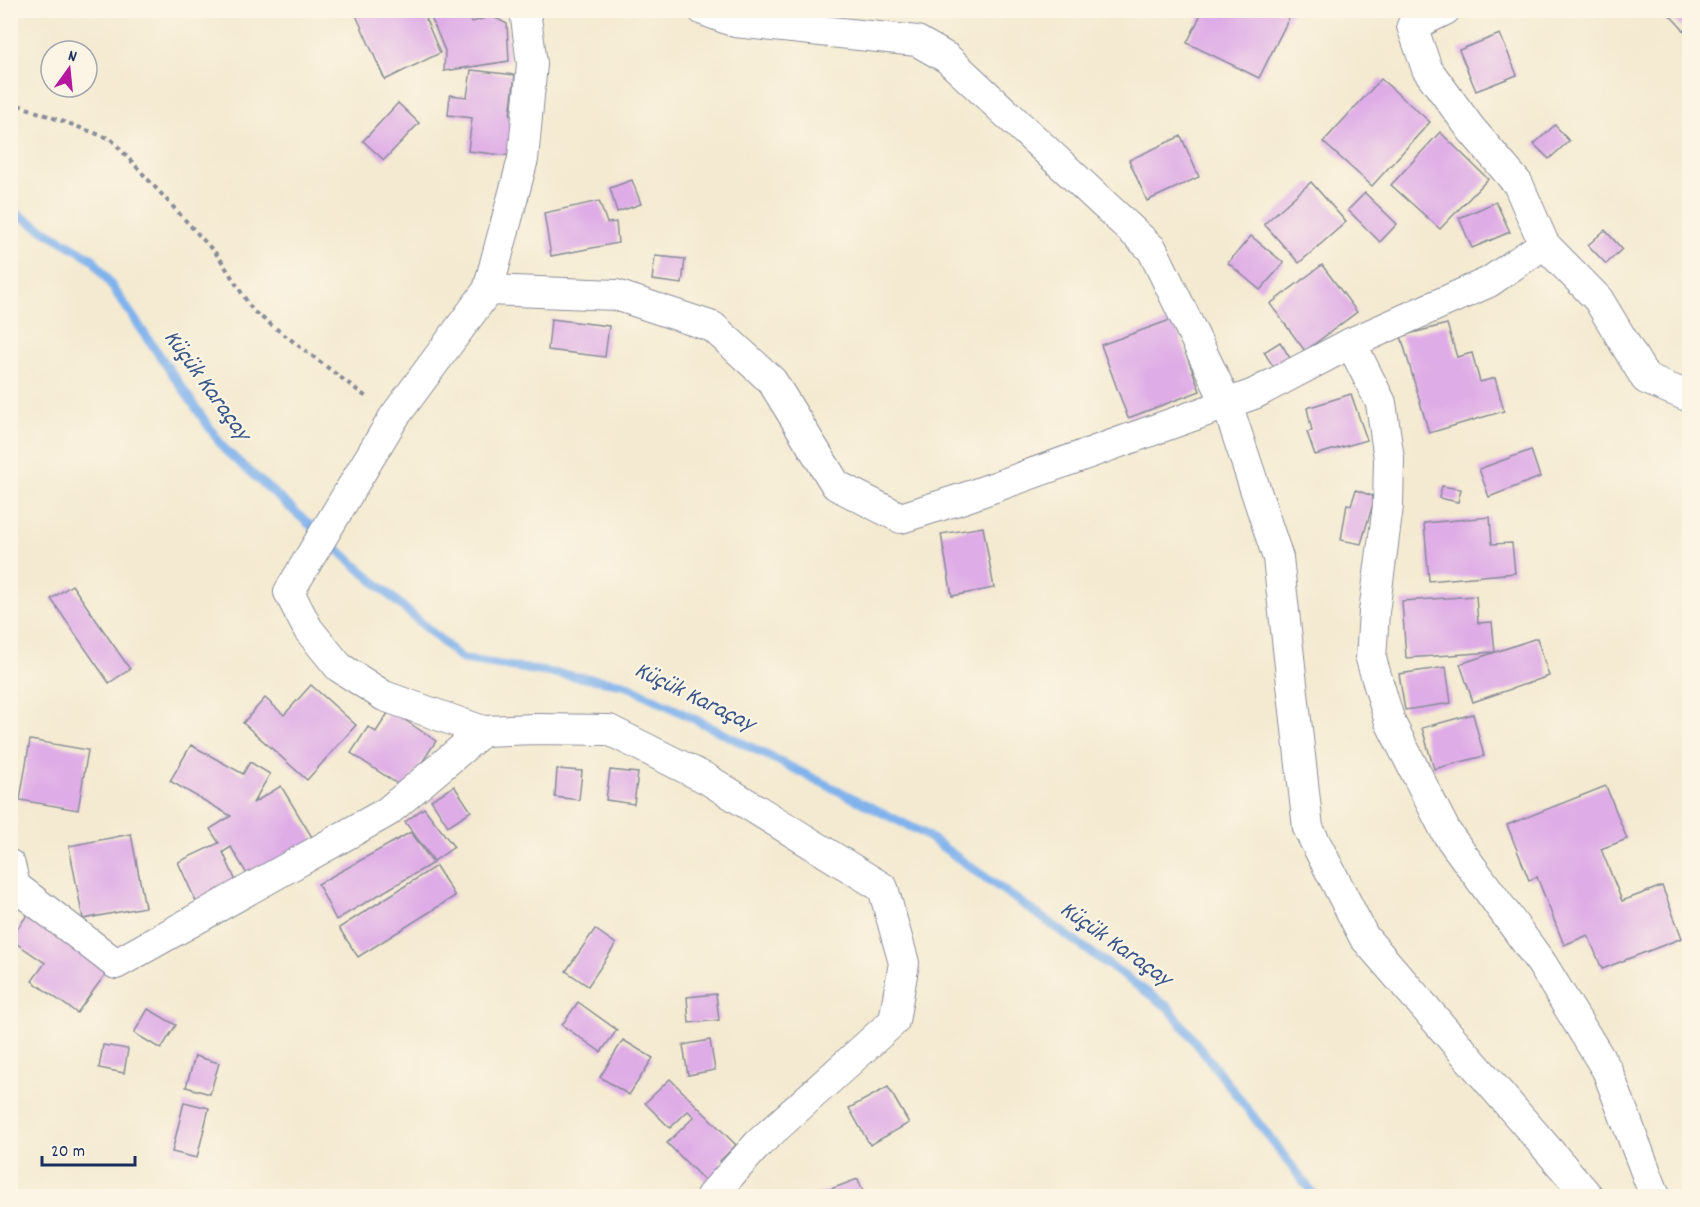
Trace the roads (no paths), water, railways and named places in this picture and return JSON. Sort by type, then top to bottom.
[{"type":"street","points":[[525,10],[532,64],[523,159],[488,290],[394,417],[289,592],[308,629],[339,667],[384,696],[483,731],[609,730],[707,779],[884,888],[904,963],[894,1021],[759,1143],[711,1197]]},
{"type":"street","points":[[703,10],[735,22],[917,41],[948,58],[1152,249],[1227,404],[1278,558],[1308,828],[1364,937],[1588,1197]]},
{"type":"street","points":[[1445,10],[1412,26],[1427,69],[1471,129],[1518,184],[1544,244],[1598,299],[1646,379],[1689,397]]},
{"type":"street","points":[[488,290],[615,295],[713,327],[772,381],[836,485],[901,518],[964,498],[1254,394],[1352,343],[1489,282],[1544,244]]},
{"type":"street","points":[[1352,343],[1381,403],[1389,459],[1388,506],[1374,612],[1371,659],[1390,722],[1446,832],[1542,964],[1607,1070],[1655,1197]]},
{"type":"street","points":[[12,882],[116,964],[387,812],[483,731]]},
{"type":"waterway","name":"Küçük Karaçay","points":[[10,210],[93,259],[225,450],[462,659],[624,684],[923,833],[1169,1008],[1315,1196]]}]
